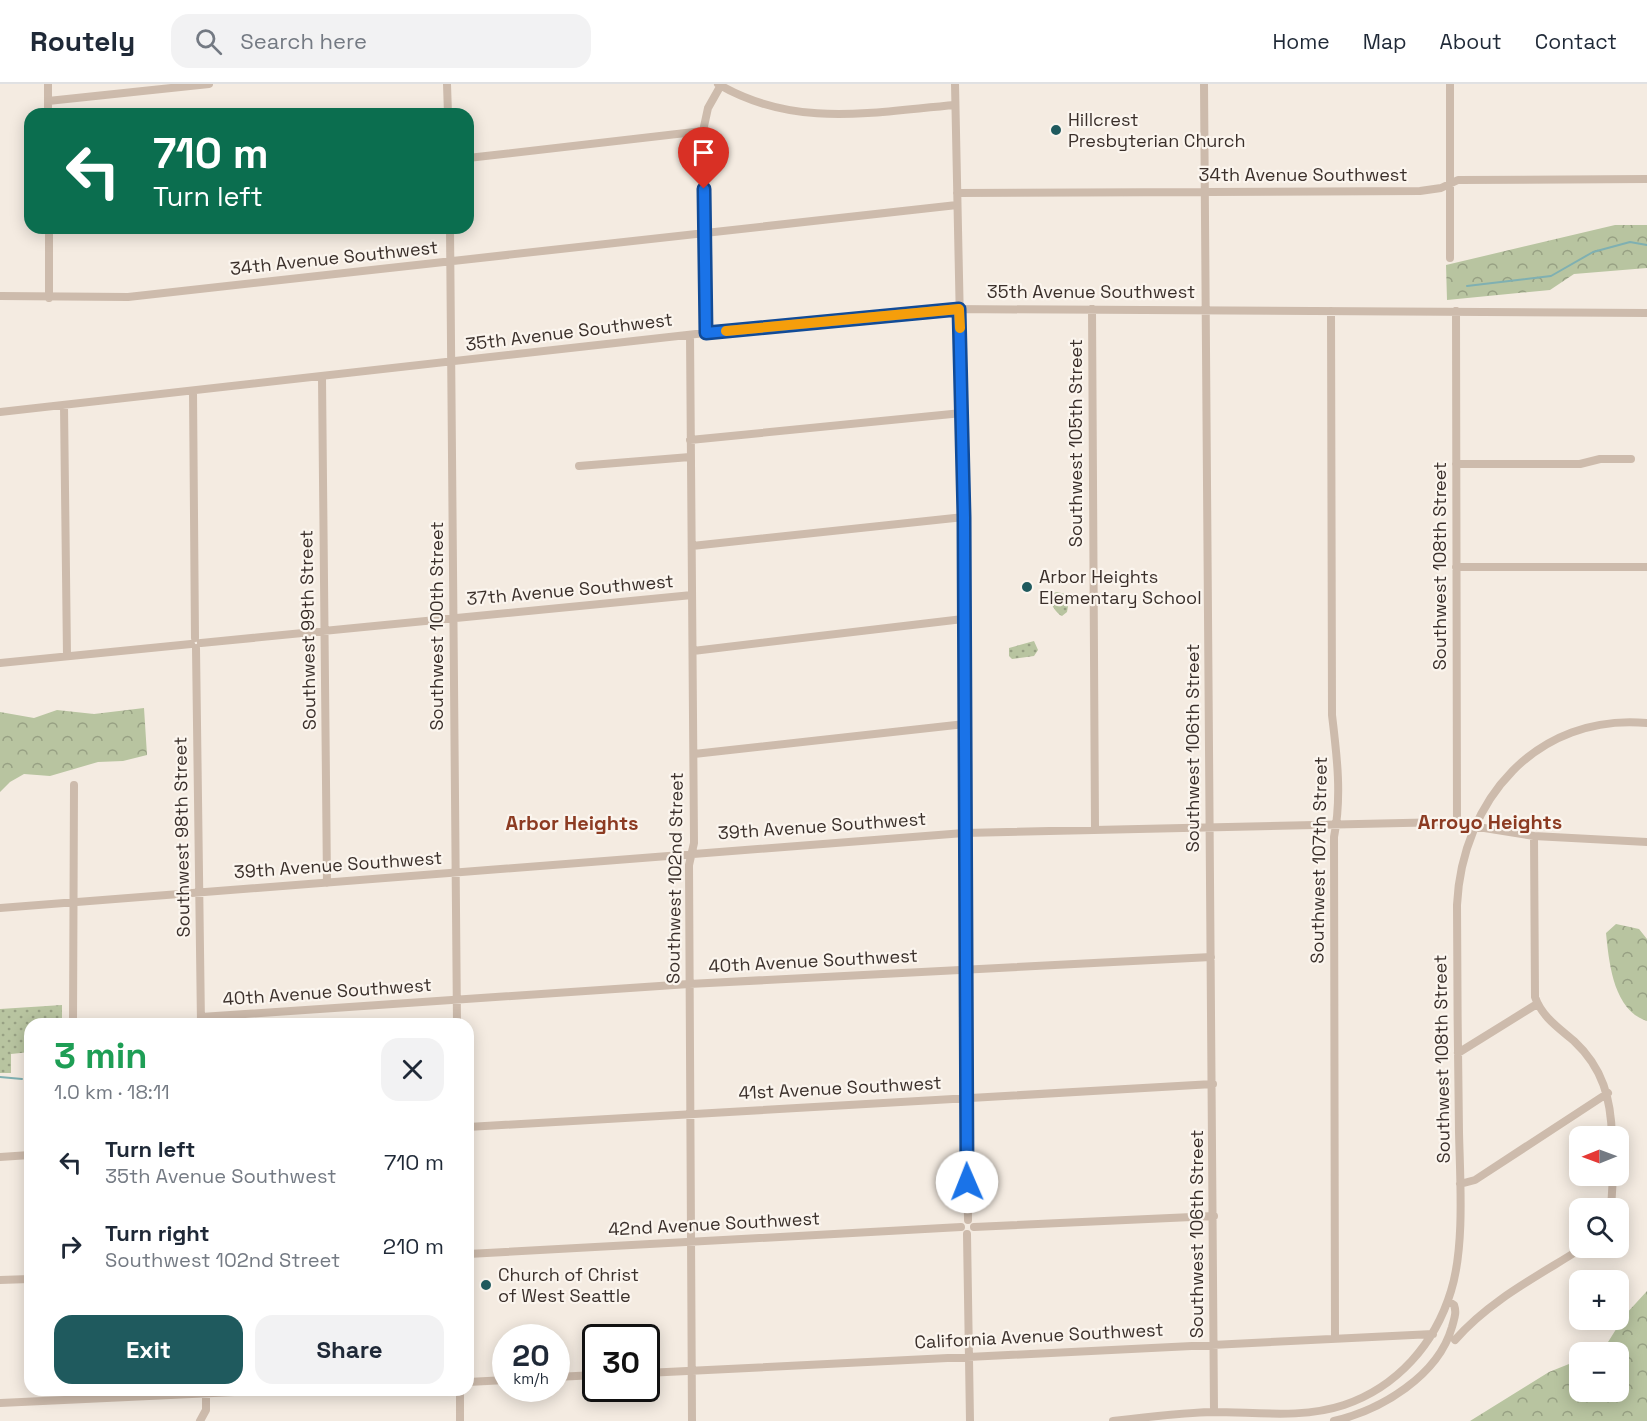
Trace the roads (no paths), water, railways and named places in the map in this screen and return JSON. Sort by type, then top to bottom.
[{"type":"street","points":[[48,84],[48,108]]},
{"type":"street","points":[[48,101],[209,84]]},
{"type":"street","points":[[447,84],[448,108]]},
{"type":"street","points":[[955,84],[964,517],[964,833],[970,1421]]},
{"type":"street","name":"Southwest 106th Street","points":[[1203,84],[1207,309],[1214,1412]]},
{"type":"street","points":[[1450,84],[1450,258]]},
{"type":"street","points":[[706,333],[703,131],[708,108],[720,85],[766,105],[825,116],[955,105]]},
{"type":"street","points":[[474,157],[703,131]]},
{"type":"street","name":"34th Avenue Southwest","points":[[957,193],[1419,191],[1458,180],[1647,179]]},
{"type":"street","name":"34th Avenue Southwest","points":[[0,296],[128,297],[957,205]]},
{"type":"street","points":[[49,234],[49,298]]},
{"type":"street","name":"Southwest 100th Street","points":[[450,234],[457,1018]]},
{"type":"street","name":"35th Avenue Southwest","points":[[0,412],[322,378],[706,333],[959,309],[1647,313]]},
{"type":"street","name":"Southwest 105th Street","points":[[1092,309],[1095,828]]},
{"type":"street","name":"Southwest 107th Street","points":[[1331,311],[1332,715],[1337,761],[1337,823],[1334,837],[1335,1338]]},
{"type":"street","name":"Southwest 108th Street","points":[[1456,311],[1457,822]]},
{"type":"street","name":"Southwest 102nd Street","points":[[690,335],[694,754],[694,843],[689,865],[688,984],[692,1421]]},
{"type":"street","name":"Southwest 99th Street","points":[[322,378],[327,883]]},
{"type":"street","name":"Southwest 98th Street","points":[[193,392],[201,1018]]},
{"type":"street","points":[[64,406],[67,656]]},
{"type":"street","points":[[690,440],[962,413]]},
{"type":"street","points":[[579,466],[690,457]]},
{"type":"street","points":[[1456,464],[1580,464],[1600,459],[1631,459]]},
{"type":"street","points":[[692,546],[964,517]]},
{"type":"street","points":[[1456,567],[1647,567]]},
{"type":"street","name":"37th Avenue Southwest","points":[[0,663],[692,595]]},
{"type":"street","points":[[693,651],[963,619]]},
{"type":"street","name":"Southwest 108th Street","points":[[1448,1301],[1455,1272],[1460,1184],[1458,887],[1464,852],[1472,828],[1505,780],[1526,759],[1550,743],[1568,734],[1603,723],[1647,723]]},
{"type":"street","points":[[694,754],[965,724]]},
{"type":"street","points":[[73,1018],[74,785]]},
{"type":"street","name":"39th Avenue Southwest","points":[[0,908],[964,833],[1095,828],[1457,822],[1472,828],[1534,836],[1647,842]]},
{"type":"street","points":[[1534,836],[1533,987],[1537,1004],[1544,1015],[1589,1057],[1601,1076],[1608,1093],[1611,1126]]},
{"type":"street","name":"40th Avenue Southwest","points":[[236,1018],[457,999],[688,984],[1211,957]]},
{"type":"street","points":[[1458,1053],[1537,1004]]},
{"type":"street","name":"41st Avenue Southwest","points":[[474,1127],[690,1112],[1213,1084]]},
{"type":"street","points":[[1460,1184],[1475,1180],[1608,1093]]},
{"type":"street","points":[[0,1157],[24,1155]]},
{"type":"street","name":"42nd Avenue Southwest","points":[[474,1254],[1214,1216]]},
{"type":"street","points":[[1455,1340],[1493,1304],[1569,1256]]},
{"type":"street","points":[[0,1280],[24,1279]]},
{"type":"street","points":[[1113,1421],[1214,1412],[1319,1411],[1360,1399],[1398,1376],[1433,1334],[1448,1301],[1454,1305],[1455,1314],[1439,1357],[1404,1388],[1380,1404],[1354,1416],[1334,1421]]},
{"type":"street","name":"California Avenue Southwest","points":[[660,1372],[968,1355],[1433,1334]]},
{"type":"street","points":[[474,1382],[492,1381]]},
{"type":"street","points":[[0,1403],[132,1396]]},
{"type":"street","points":[[200,1421],[206,1410],[207,1396]]},
{"type":"street","points":[[460,1396],[460,1421]]},
{"type":"street","points":[[1260,1413],[1270,1421]]},
{"type":"waterway","points":[[1467,286],[1551,276],[1593,252],[1630,242],[1647,245]]},
{"type":"waterway","points":[[0,1077],[22,1079]]},
{"type":"place","name":"Hillcrest Presbyterian Church","points":[[1056,130]]},
{"type":"place","name":"Arbor Heights Elementary School","points":[[1027,587]]},
{"type":"place","name":"Church of Christ of West Seattle","points":[[486,1285]]},
{"type":"district","name":"Arroyo Heights","points":[[1490,822]]},
{"type":"district","name":"Arbor Heights","points":[[572,823]]}]
